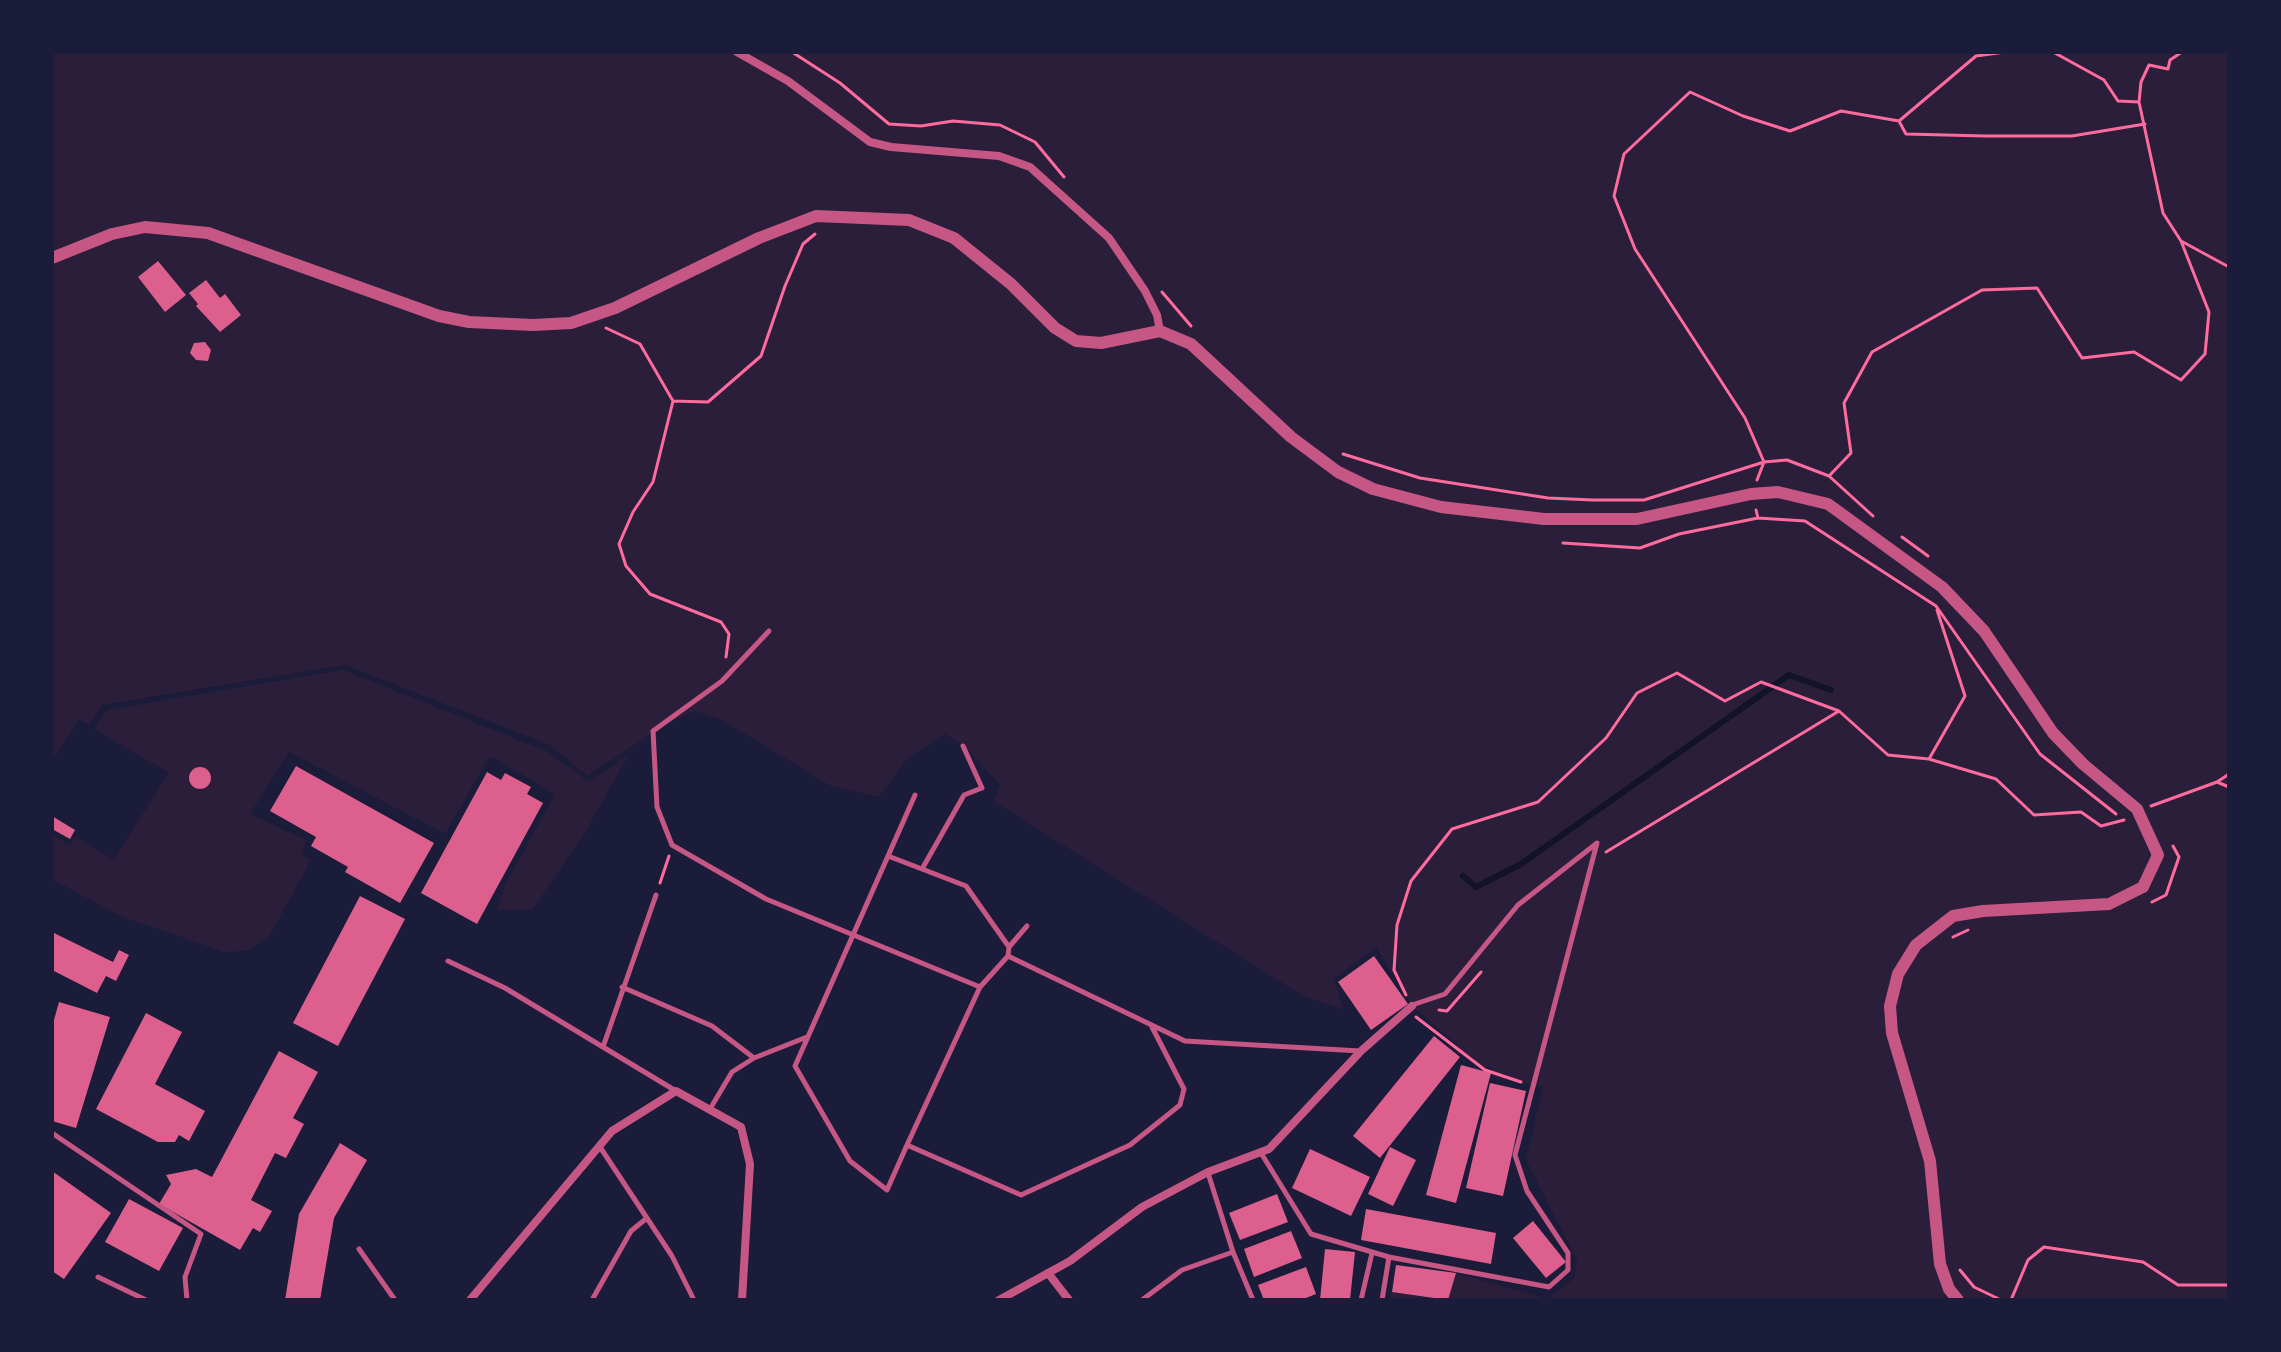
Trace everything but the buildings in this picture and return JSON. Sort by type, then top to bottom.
[{"type":"street","points":[[737,52],[788,81],[870,142],[891,147],[999,156],[1030,167],[1109,238],[1145,291],[1157,315],[1160,331]]},
{"type":"street","points":[[52,258],[112,234],[145,227],[171,228],[208,233],[439,316],[469,322],[571,323],[615,308],[759,238],[816,216],[909,220],[954,238],[1011,284],[1055,328],[1076,341],[1101,343],[1160,331],[1191,344],[1291,437],[1338,472],[1373,489],[1427,503],[1544,519],[1637,519],[1751,494],[1778,492],[1828,504],[1942,587],[1984,631],[2053,733],[2083,764],[2145,806],[2158,855],[2152,874],[2129,897],[2109,904],[1953,916],[1916,945],[1898,974],[1890,1006],[1892,1033],[1930,1161],[1940,1264],[1949,1289],[1958,1300]]},
{"type":"street","points":[[999,1300],[1048,1273],[1142,1207],[1208,1172],[1269,1149],[1361,1051],[1409,1008]]},
{"type":"street","points":[[470,1300],[612,1131],[676,1091],[741,1127],[750,1164],[742,1300]]},
{"type":"street","points":[[1048,1273],[1069,1300]]},
{"type":"lane","points":[[769,631],[722,681],[653,731],[657,807],[672,845],[766,899],[852,937],[980,987]]},
{"type":"lane","points":[[922,869],[964,795],[982,788],[963,746]]},
{"type":"lane","points":[[915,795],[795,1066],[850,1161],[887,1190],[980,987],[1008,956],[1009,947],[1027,926]]},
{"type":"lane","points":[[1261,1152],[1311,1234],[1389,1257],[1549,1287],[1568,1270],[1568,1253],[1527,1191],[1515,1155],[1597,843],[1518,905],[1445,994],[1409,1008]]},
{"type":"lane","points":[[888,856],[966,886],[1009,947]]},
{"type":"lane","points":[[603,1047],[656,895]]},
{"type":"lane","points":[[1008,956],[1185,1041],[1361,1051]]},
{"type":"lane","points":[[448,961],[505,988],[676,1091]]},
{"type":"lane","points":[[622,987],[712,1026],[754,1058]]},
{"type":"lane","points":[[907,1145],[1021,1195],[1130,1145],[1180,1105],[1184,1089],[1152,1027]]},
{"type":"lane","points":[[710,1109],[732,1072],[754,1058],[808,1037]]},
{"type":"lane","points":[[52,1133],[201,1234],[185,1277],[187,1300]]},
{"type":"lane","points":[[600,1147],[672,1256],[694,1300]]},
{"type":"lane","points":[[1208,1172],[1233,1252],[1253,1300]]},
{"type":"lane","points":[[592,1300],[631,1231],[647,1218]]},
{"type":"lane","points":[[359,1249],[395,1300]]},
{"type":"lane","points":[[1142,1300],[1182,1270],[1233,1252]]},
{"type":"lane","points":[[1361,1300],[1372,1253]]},
{"type":"lane","points":[[1382,1300],[1389,1257]]},
{"type":"lane","points":[[98,1277],[146,1300]]},
{"type":"path","points":[[792,52],[840,83],[889,124],[921,126],[953,121],[1000,125],[1035,142],[1068,182]]},
{"type":"path","points":[[1764,462],[1745,418],[1635,249],[1614,196],[1624,154],[1690,92],[1790,131],[1841,111],[1899,121],[1976,56],[2005,52]]},
{"type":"path","points":[[2053,52],[2104,80],[2118,101],[2139,102]]},
{"type":"path","points":[[1829,476],[1851,453],[1844,403],[1872,352],[1982,290],[2037,288],[2082,358],[2134,352],[2181,380],[2205,354],[2209,312],[2181,241],[2163,213],[2139,102],[2141,82],[2149,65],[2168,69],[2170,60],[2182,52]]},
{"type":"path","points":[[1899,121],[1906,134],[1985,136],[2072,136],[2145,124]]},
{"type":"path","points":[[673,401],[708,402],[761,356],[803,244],[837,217]]},
{"type":"path","points":[[2181,241],[2229,267]]},
{"type":"path","points":[[1158,288],[1195,330]]},
{"type":"path","points":[[599,327],[612,329],[640,344],[673,401],[653,482],[633,512],[619,544],[626,566],[650,594],[721,622],[729,634],[722,681]]},
{"type":"path","points":[[1335,450],[1420,478],[1548,498],[1644,500],[1764,462],[1787,460],[1829,476],[1878,520]]},
{"type":"path","points":[[1563,543],[1640,548],[1679,534],[1758,518],[1805,521],[1936,606],[2040,754],[2124,820]]},
{"type":"path","points":[[1899,534],[1930,558]]},
{"type":"path","points":[[1929,759],[1965,696],[1936,606]]},
{"type":"path","points":[[1532,1088],[1485,1070],[1409,1008],[1394,970],[1397,925],[1411,881],[1452,829],[1538,802],[1606,738],[1637,693],[1677,673],[1725,701],[1761,682],[1839,711],[1888,755],[1929,759],[1996,779],[2034,815],[2081,812],[2101,826],[2124,820],[2145,806],[2217,782],[2229,774]]},
{"type":"path","points":[[1596,858],[1839,711]]},
{"type":"path","points":[[2217,782],[2229,787]]},
{"type":"path","points":[[2145,806],[2158,818]]},
{"type":"path","points":[[2145,905],[2166,895],[2179,857],[2172,844]]},
{"type":"path","points":[[656,895],[672,845]]},
{"type":"path","points":[[1950,939],[1970,930]]},
{"type":"path","points":[[1409,1008],[1447,1011],[1488,962]]},
{"type":"path","points":[[2011,1300],[2028,1260],[2044,1247],[2143,1262],[2178,1285],[2229,1285]]},
{"type":"path","points":[[1957,1267],[1974,1287],[2001,1300]]},
{"type":"shaded area","points":[[52,52],[2229,52],[2229,1300],[1448,1300],[1456,1273],[1548,1299],[1574,1278],[1577,1260],[1526,1160],[1543,1087],[1495,1078],[1488,1066],[1485,1070],[1455,1050],[1458,1045],[1412,1006],[1376,947],[1334,979],[1344,1010],[1303,996],[993,801],[1000,785],[964,746],[945,734],[908,758],[879,797],[831,786],[722,720],[695,711],[668,723],[587,776],[550,745],[345,665],[102,705],[89,725],[79,720],[52,760]]},
{"type":"shaded area","points":[[343,670],[548,752],[589,782],[629,754],[586,831],[532,910],[497,909],[505,885],[555,794],[490,756],[445,834],[289,752],[250,814],[306,840],[302,856],[311,860],[269,937],[246,951],[224,952],[118,915],[52,879],[52,835],[70,845],[75,836],[113,860],[169,773],[94,729],[107,710]]},
{"type":"shaded area","points":[[1392,1292],[1448,1300],[1389,1300]]},
{"type":"waterway","points":[[1463,876],[1476,887],[1521,864],[1789,675],[1831,690]]}]
